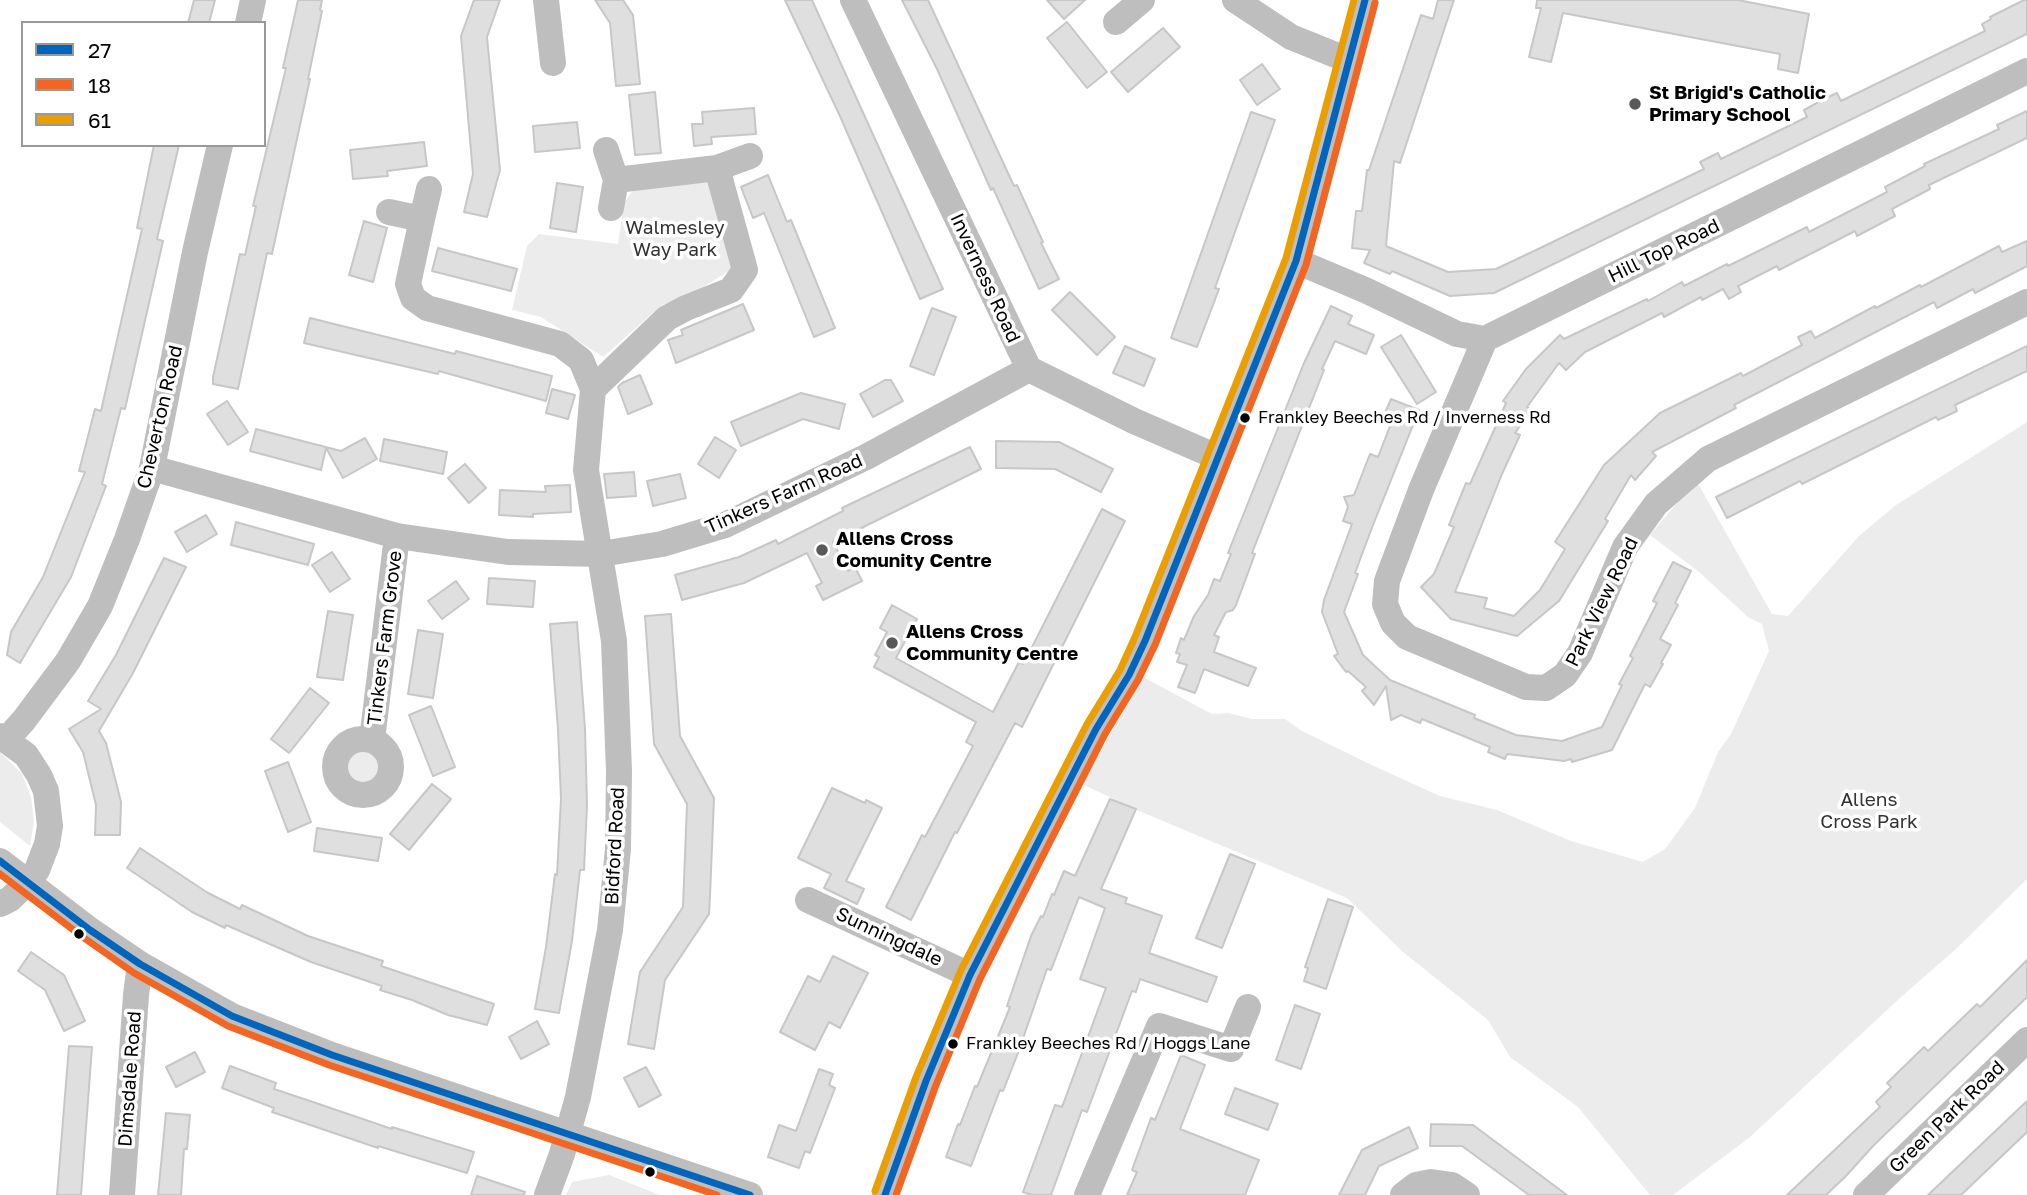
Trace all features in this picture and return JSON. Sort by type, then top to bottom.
[{"type":"street","points":[[248,21],[253,0]]},
{"type":"street","points":[[546,0],[552,63]]},
{"type":"street","name":"Inverness Road","points":[[853,0],[1029,369]]},
{"type":"street","points":[[1116,22],[1142,0]]},
{"type":"street","points":[[1235,0],[1291,37],[1348,60]]},
{"type":"street","points":[[885,1195],[926,1080],[970,975],[1096,729],[1140,652],[1296,261],[1365,0]]},
{"type":"street","name":"Hill Top Road","points":[[1485,339],[2027,71]]},
{"type":"street","name":"Cheverton Road","points":[[27,883],[37,870],[47,844],[49,808],[39,775],[26,755],[4,737],[24,720],[68,661],[100,606],[152,468],[195,252],[220,147]]},
{"type":"street","points":[[606,149],[616,180],[611,208]]},
{"type":"street","points":[[616,180],[717,168],[750,156]]},
{"type":"street","points":[[429,189],[408,284],[413,298],[427,308],[559,344],[581,360],[593,389],[667,318],[732,290],[740,281],[745,270],[717,168]]},
{"type":"street","points":[[390,212],[422,219]]},
{"type":"street","points":[[1296,261],[1457,334],[1485,339]]},
{"type":"street","name":"Park View Road","points":[[1485,339],[1421,490],[1387,581],[1385,604],[1393,622],[1407,637],[1526,687],[1546,688],[1565,675],[1580,653],[1625,547],[1656,504],[1708,459],[2027,302]]},
{"type":"street","points":[[1029,369],[1134,421],[1217,457]]},
{"type":"street","name":"Tinkers Farm Road","points":[[152,468],[397,536],[508,552],[601,554],[662,544],[724,525],[866,457],[1029,369]]},
{"type":"street","name":"Bidford Road","points":[[547,1195],[578,1097],[610,930],[618,849],[619,771],[614,641],[586,470],[593,389]]},
{"type":"street","name":"Tinkers Farm Grove","points":[[372,740],[397,536]]},
{"type":"street","points":[[0,861],[141,964],[232,1016],[332,1055],[750,1195]]},
{"type":"street","points":[[0,904],[10,899],[27,883]]},
{"type":"street","name":"Sunningdale","points":[[808,900],[970,975]]},
{"type":"street","name":"Dimsdale Road","points":[[122,1195],[136,995],[141,964]]},
{"type":"street","points":[[1087,1195],[1159,1027],[1231,1049],[1248,1007]]},
{"type":"street","name":"Green Park Road","points":[[1866,1195],[2027,1040]]},
{"type":"street","points":[[1403,1195],[1416,1185],[1431,1182],[1452,1185],[1467,1195]]},
{"type":"green space","name":"Walmesley Way Park","points":[[708,174],[732,269],[689,296],[662,305],[603,357],[541,317],[512,310],[527,246],[539,234],[618,244],[624,203],[633,190]]},
{"type":"green space","name":"Allens Cross Park","points":[[2027,422],[2027,879],[1957,948],[1750,1137],[1673,1195],[1650,1195],[1578,1107],[1510,1057],[1488,1020],[1403,952],[1347,898],[1139,811],[1082,784],[1143,677],[1212,714],[1228,713],[1252,719],[1285,719],[1302,731],[1440,796],[1497,810],[1571,841],[1643,862],[1665,849],[1695,808],[1718,752],[1731,734],[1769,651],[1762,624],[1748,617],[1699,572],[1650,535],[1696,480],[1772,614],[1788,616],[1859,536],[1896,505]]},
{"type":"green space","points":[[362,747],[376,752],[381,766],[376,780],[362,785],[348,780],[343,766],[348,752]]},
{"type":"green space","points":[[0,752],[22,774],[31,797],[34,821],[30,846],[0,822]]},
{"type":"green space","points":[[609,1175],[660,1195],[566,1195],[572,1182]]},
{"type":"building","points":[[194,0],[215,0],[210,21],[189,21]]},
{"type":"building","points":[[298,0],[322,0],[322,11],[272,254],[267,253],[238,389],[213,384],[213,377],[240,254],[245,255],[256,206],[253,206],[286,68],[283,68]]},
{"type":"building","points":[[474,0],[500,0],[487,37],[500,170],[487,217],[464,212],[473,174],[461,36]]},
{"type":"building","points":[[595,0],[623,0],[633,15],[640,84],[616,86],[610,23]]},
{"type":"building","points":[[785,0],[812,0],[943,289],[920,299],[839,114]]},
{"type":"building","points":[[902,0],[928,0],[1059,279],[1039,289]]},
{"type":"building","points":[[1047,0],[1085,0],[1064,19]]},
{"type":"building","points":[[1438,0],[1454,0],[1400,163],[1394,161],[1386,246],[1448,272],[1496,269],[1704,169],[1700,162],[1718,153],[1721,159],[1807,117],[1804,110],[1824,99],[1837,93],[1841,101],[1985,31],[1982,24],[1991,19],[1990,17],[2024,0],[2027,0],[2027,34],[1494,293],[1450,296],[1392,271],[1390,274],[1364,263],[1370,250],[1352,248],[1356,211],[1362,211],[1367,170],[1421,15],[1433,19]]},
{"type":"building","points":[[1537,0],[1738,0],[1809,14],[1798,73],[1778,69],[1780,54],[1563,13],[1551,62],[1529,57],[1541,8],[1536,8]]},
{"type":"building","points":[[1067,22],[1107,72],[1087,88],[1047,38]]},
{"type":"building","points":[[1163,28],[1180,47],[1128,92],[1111,72]]},
{"type":"building","points":[[1262,64],[1280,89],[1257,105],[1240,80]]},
{"type":"building","points":[[655,92],[661,153],[635,155],[629,95]]},
{"type":"building","points":[[754,108],[756,134],[711,137],[712,144],[694,146],[692,124],[703,124],[702,112]]},
{"type":"building","points":[[2027,111],[2027,138],[1929,185],[1930,189],[1892,209],[1895,216],[1857,236],[1855,231],[1779,270],[1777,266],[1738,286],[1741,292],[1729,299],[1723,289],[1702,300],[1701,297],[1664,317],[1662,313],[1585,352],[1566,370],[1559,363],[1527,407],[1531,410],[1515,433],[1520,435],[1455,592],[1487,598],[1484,608],[1514,616],[1540,590],[1565,549],[1555,542],[1604,465],[1660,413],[1741,373],[1743,376],[1802,345],[1798,337],[1811,331],[1815,338],[1999,246],[2002,252],[2027,241],[2027,266],[1975,293],[1973,289],[1937,308],[1934,302],[1734,405],[1736,408],[1652,452],[1656,456],[1635,480],[1631,475],[1605,519],[1608,521],[1559,601],[1517,636],[1451,619],[1421,587],[1434,574],[1454,527],[1449,525],[1466,483],[1470,484],[1506,403],[1503,401],[1526,369],[1560,335],[1564,339],[1647,299],[1648,301],[1682,282],[1684,286],[1807,227],[1809,232],[1887,192],[1885,187],[1925,166],[1924,164],[1999,129],[1997,125]]},
{"type":"building","points":[[1251,112],[1275,120],[1215,288],[1219,289],[1197,347],[1171,338]]},
{"type":"building","points":[[577,122],[580,148],[535,152],[533,126]]},
{"type":"building","points":[[424,142],[427,166],[387,171],[388,176],[353,179],[350,150]]},
{"type":"building","points":[[154,147],[179,147],[157,239],[163,241],[125,409],[121,408],[102,484],[106,486],[71,577],[20,663],[7,655],[11,632],[43,577],[85,472],[79,471],[95,409],[101,411],[142,229],[137,228]]},
{"type":"building","points":[[768,175],[787,222],[791,220],[835,328],[814,337],[764,213],[753,218],[741,187]]},
{"type":"building","points":[[557,183],[583,187],[576,232],[550,228]]},
{"type":"building","points":[[364,221],[387,228],[373,282],[349,275]]},
{"type":"building","points":[[438,248],[517,269],[511,291],[432,271]]},
{"type":"building","points":[[1070,292],[1115,337],[1097,355],[1052,310]]},
{"type":"building","points":[[743,304],[754,330],[676,363],[668,340],[683,335],[681,330]]},
{"type":"building","points":[[1331,306],[1352,316],[1348,324],[1374,335],[1366,354],[1335,341],[1252,553],[1255,554],[1236,605],[1233,610],[1226,612],[1214,635],[1219,637],[1214,652],[1256,668],[1248,686],[1204,669],[1195,693],[1178,687],[1187,665],[1177,662],[1180,654],[1176,653],[1181,638],[1184,640],[1214,579],[1220,581],[1231,554],[1228,553],[1304,363]]},
{"type":"building","points":[[932,308],[956,317],[934,375],[910,366]]},
{"type":"building","points":[[310,318],[552,376],[546,401],[439,371],[438,374],[304,343]]},
{"type":"building","points":[[1401,335],[1436,392],[1417,404],[1381,347]]},
{"type":"building","points":[[1125,346],[1155,359],[1144,386],[1113,373]]},
{"type":"building","points":[[2027,346],[2027,371],[1955,405],[1957,411],[1938,420],[1936,417],[1727,518],[1716,497]]},
{"type":"building","points":[[640,375],[652,404],[628,414],[618,387]]},
{"type":"building","points":[[885,380],[891,380],[903,401],[873,417],[860,394]]},
{"type":"building","points":[[552,389],[575,395],[568,419],[546,413]]},
{"type":"building","points":[[801,393],[845,404],[839,429],[803,419],[741,446],[731,422]]},
{"type":"building","points":[[1391,399],[1419,410],[1355,573],[1358,574],[1344,612],[1363,655],[1390,680],[1516,735],[1562,741],[1602,727],[1622,685],[1619,684],[1633,658],[1630,656],[1657,603],[1653,601],[1673,562],[1691,571],[1675,603],[1678,605],[1660,639],[1671,645],[1661,663],[1663,664],[1650,687],[1645,684],[1612,750],[1572,762],[1571,759],[1564,761],[1507,754],[1505,759],[1488,752],[1490,747],[1422,719],[1420,723],[1401,715],[1391,720],[1386,686],[1374,705],[1362,691],[1366,687],[1346,672],[1334,656],[1338,654],[1322,612],[1352,524],[1343,521],[1348,507],[1344,497],[1354,495],[1370,454],[1378,457],[1394,416],[1385,413]]},
{"type":"building","points":[[227,401],[248,432],[228,445],[207,414]]},
{"type":"building","points":[[256,429],[341,451],[365,438],[377,459],[343,478],[326,448],[321,470],[250,451]]},
{"type":"building","points":[[715,437],[736,450],[719,478],[698,464]]},
{"type":"building","points":[[384,439],[447,452],[443,474],[380,461]]},
{"type":"building","points":[[996,441],[1059,442],[1113,469],[1101,492],[1055,469],[996,468]]},
{"type":"building","points":[[970,447],[981,469],[833,542],[848,571],[855,567],[862,581],[823,600],[816,586],[822,583],[807,553],[744,583],[682,600],[675,575],[739,557],[776,540],[778,544],[843,511],[842,508]]},
{"type":"building","points":[[465,464],[486,488],[469,503],[448,478]]},
{"type":"building","points":[[634,472],[636,496],[607,498],[604,474]]},
{"type":"building","points":[[680,474],[686,498],[653,506],[647,481]]},
{"type":"building","points":[[570,485],[571,512],[533,514],[533,517],[499,515],[500,490],[546,492],[545,486]]},
{"type":"building","points":[[1102,509],[1125,521],[1022,727],[1015,723],[957,833],[955,832],[911,920],[886,907],[922,835],[925,837],[973,746],[966,742],[976,722],[874,667],[879,657],[875,655],[887,632],[880,628],[892,605],[917,619],[896,658],[993,712],[1019,662],[1023,664],[1028,655]]},
{"type":"building","points":[[206,515],[217,534],[187,552],[175,532]]},
{"type":"building","points":[[236,522],[314,544],[308,565],[231,545]]},
{"type":"building","points":[[332,552],[350,579],[330,592],[312,565]]},
{"type":"building","points":[[164,558],[186,567],[133,673],[99,731],[106,743],[121,802],[120,835],[95,835],[96,805],[83,752],[69,729],[101,709],[88,701],[116,655]]},
{"type":"building","points":[[489,578],[535,581],[533,607],[487,604]]},
{"type":"building","points":[[456,581],[469,599],[442,619],[428,601]]},
{"type":"building","points":[[328,611],[353,615],[343,680],[317,677]]},
{"type":"building","points":[[671,614],[680,736],[714,798],[709,914],[665,980],[654,1049],[628,1044],[640,972],[683,907],[687,804],[654,744],[645,616]]},
{"type":"building","points":[[577,622],[585,729],[587,805],[584,870],[580,870],[572,941],[559,1013],[535,1009],[555,874],[557,875],[561,799],[550,624]]},
{"type":"building","points":[[418,630],[443,634],[433,698],[408,694]]},
{"type":"building","points":[[310,688],[329,703],[289,753],[271,739]]},
{"type":"building","points":[[431,706],[455,767],[433,776],[409,715]]},
{"type":"building","points":[[288,762],[311,822],[288,832],[265,771]]},
{"type":"building","points":[[432,784],[451,799],[409,850],[390,834]]},
{"type":"building","points":[[832,788],[882,808],[846,881],[864,889],[857,904],[824,888],[831,874],[798,858]]},
{"type":"building","points":[[1110,799],[1136,809],[1101,889],[1127,898],[1125,903],[1162,916],[1149,953],[1217,977],[1207,1002],[1140,979],[1136,992],[1132,991],[1087,1112],[1082,1110],[1051,1195],[1032,1195],[1023,1192],[1055,1105],[1062,1107],[1106,988],[1080,979],[1105,908],[1079,897],[1051,970],[1047,969],[1018,1053],[1003,1091],[1000,1090],[971,1166],[946,1157],[1010,1007],[1007,1006],[1031,936],[1064,871],[1075,876]]},
{"type":"building","points":[[317,828],[382,838],[378,861],[314,851]]},
{"type":"building","points":[[140,848],[208,893],[240,909],[242,905],[308,936],[383,961],[381,966],[494,1004],[487,1025],[448,1015],[380,990],[382,986],[311,962],[192,912],[127,868]]},
{"type":"building","points":[[1230,854],[1255,864],[1222,948],[1196,938]]},
{"type":"building","points":[[1328,899],[1353,907],[1326,989],[1304,981],[1308,968],[1305,967]]},
{"type":"building","points":[[31,952],[64,975],[85,1021],[64,1031],[45,990],[18,971]]},
{"type":"building","points":[[833,956],[868,973],[840,1028],[829,1022],[815,1050],[780,1032],[808,976],[820,982]]},
{"type":"building","points":[[2027,960],[2027,997],[1873,1146],[1846,1176],[1826,1195],[1787,1195],[1880,1107],[1876,1102],[1891,1087],[1887,1083],[1924,1047],[1928,1051],[1977,1004],[1980,1007]]},
{"type":"building","points":[[1295,1005],[1320,1014],[1301,1069],[1276,1060]]},
{"type":"building","points":[[537,1021],[549,1044],[521,1059],[509,1037]]},
{"type":"building","points":[[69,1046],[92,1047],[81,1195],[57,1195]]},
{"type":"building","points":[[195,1052],[205,1072],[176,1087],[166,1067]]},
{"type":"building","points":[[1181,1055],[1205,1065],[1180,1129],[1259,1160],[1245,1195],[1127,1195],[1137,1172],[1132,1170],[1151,1118],[1155,1120]]},
{"type":"building","points":[[230,1066],[276,1083],[274,1089],[392,1129],[474,1152],[467,1173],[378,1148],[272,1112],[274,1108],[222,1088]]},
{"type":"building","points":[[646,1067],[661,1095],[639,1107],[624,1078]]},
{"type":"building","points":[[819,1069],[833,1074],[829,1085],[835,1088],[810,1153],[805,1151],[799,1168],[768,1157],[779,1125],[796,1131]]},
{"type":"building","points":[[1235,1088],[1278,1104],[1268,1130],[1225,1114]]},
{"type":"building","points":[[2027,1101],[2027,1132],[1961,1195],[1928,1195]]},
{"type":"building","points":[[166,1113],[190,1115],[187,1149],[184,1149],[181,1195],[158,1195]]},
{"type":"building","points":[[1431,1124],[1473,1125],[1567,1195],[1529,1195],[1462,1146],[1430,1146]]},
{"type":"building","points":[[1409,1127],[1418,1148],[1379,1166],[1365,1195],[1339,1195],[1362,1150]]},
{"type":"building","points":[[477,1176],[525,1192],[524,1195],[471,1195]]},
{"type":"transit line","name":"61","points":[[875,1191],[916,1077],[961,970],[1087,724],[1120,670],[1135,637],[1286,258],[1354,0]]},
{"type":"transit line","name":"27","points":[[885,1195],[926,1081],[970,975],[1096,729],[1129,675],[1145,641],[1296,261],[1365,0]]},
{"type":"transit line","name":"18","points":[[896,1195],[936,1085],[980,979],[1105,734],[1138,680],[1155,645],[1306,265],[1375,3]]},
{"type":"transit line","name":"27","points":[[0,861],[90,930],[140,964],[232,1016],[332,1055],[750,1195]]},
{"type":"transit line","name":"18","points":[[0,874],[134,973],[228,1026],[329,1065],[717,1195]]},
{"type":"place","name":"St Brigid's Catholic Primary School","points":[[1635,104]]},
{"type":"place","name":"Frankley Beeches Rd / Inverness Rd","points":[[1245,418]]},
{"type":"place","name":"Allens Cross Comunity Centre","points":[[822,550]]},
{"type":"place","name":"Allens Cross Community Centre","points":[[892,643]]},
{"type":"place","name":"Frankley Beeches Rd / Hoggs Lane","points":[[953,1044]]}]
